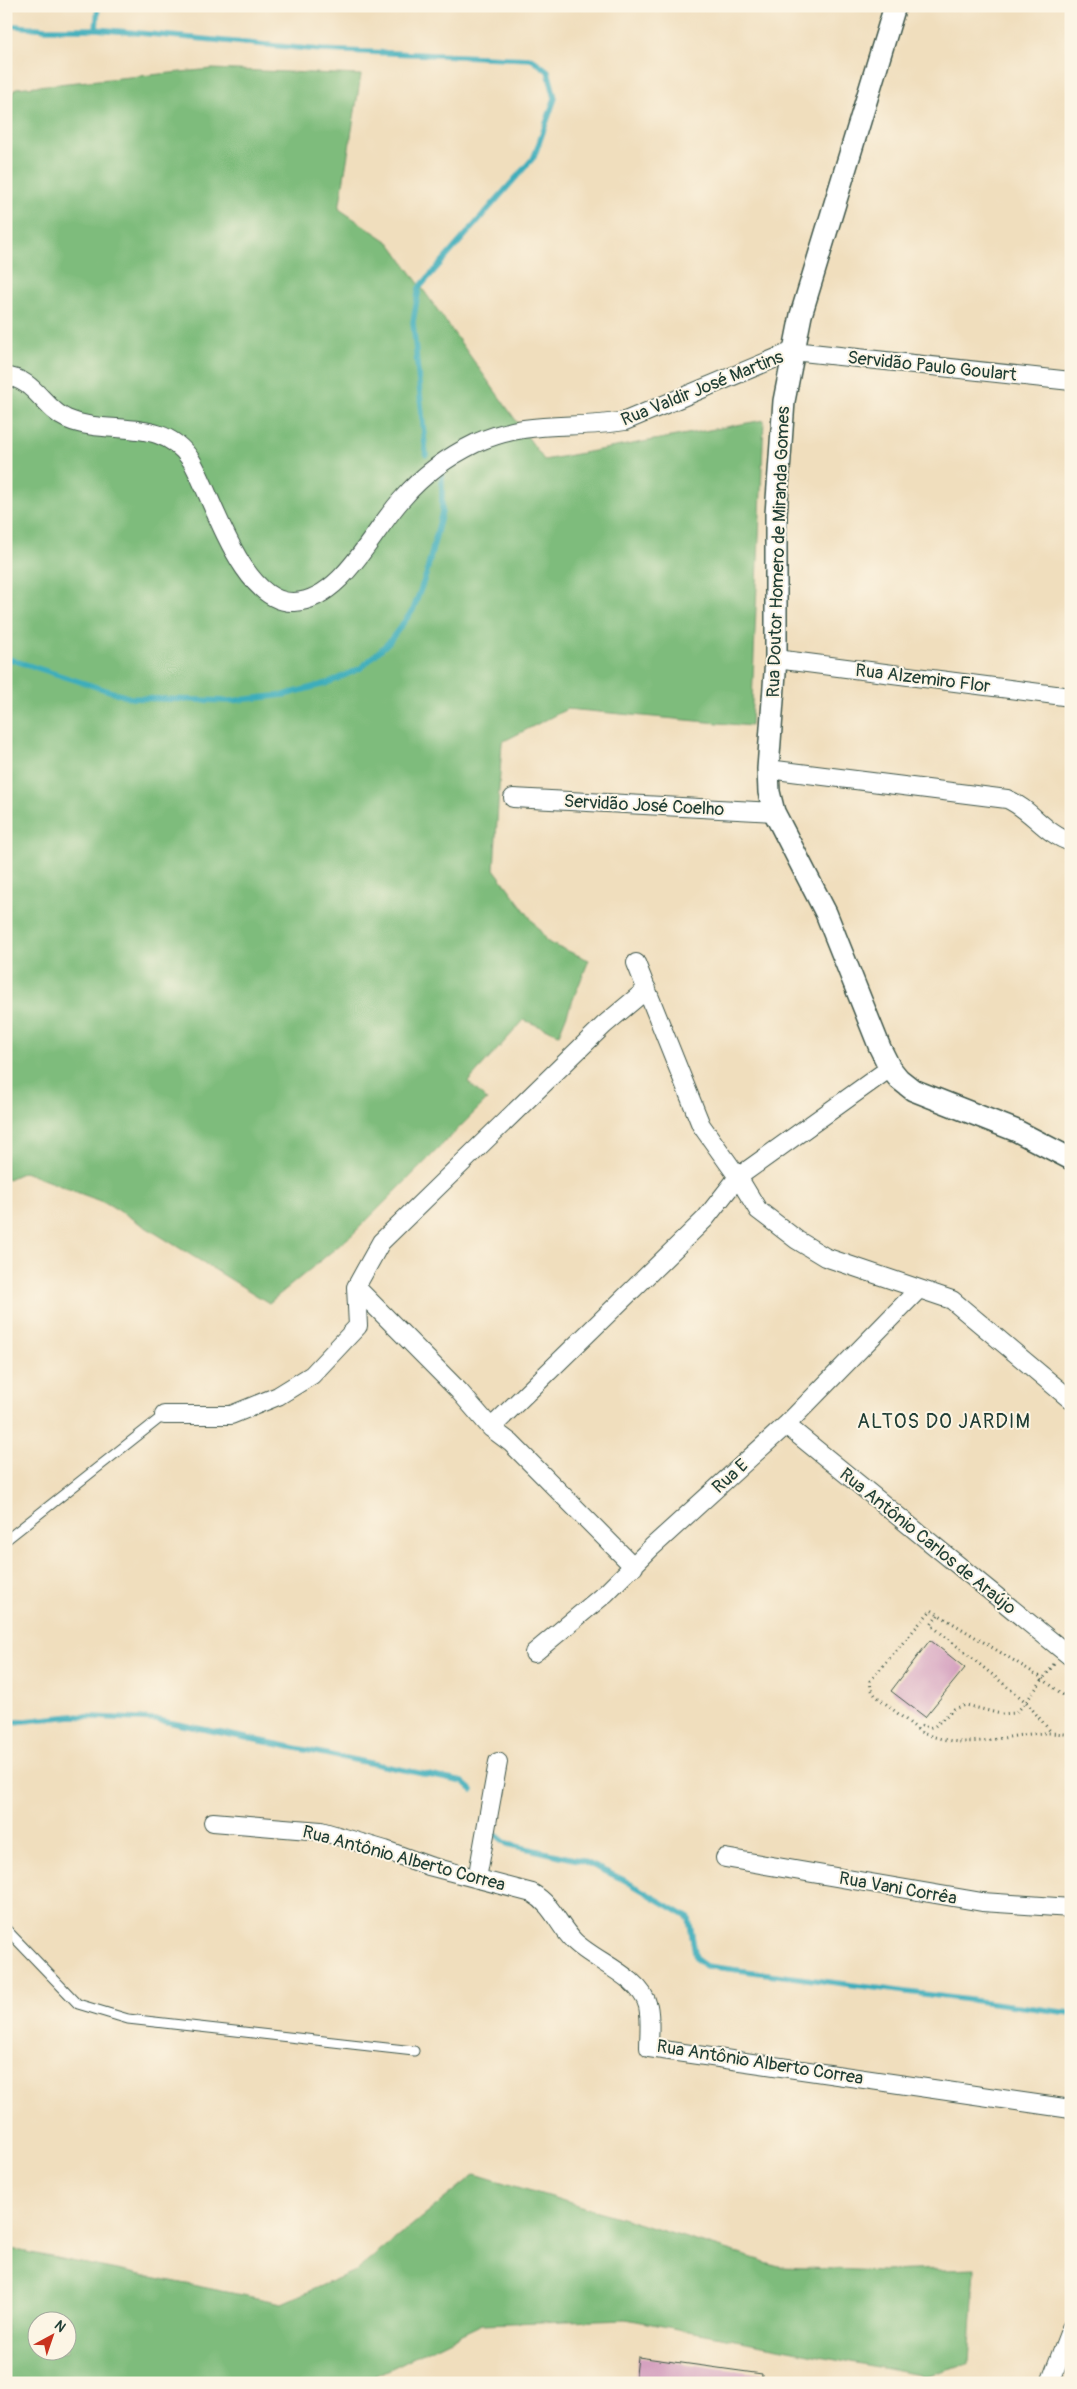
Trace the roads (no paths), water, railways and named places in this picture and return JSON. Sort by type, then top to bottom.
[{"type":"street","name":"Rua Doutor Homero de Miranda Gomes","points":[[895,6],[801,315],[784,400],[776,514],[776,659],[768,769],[769,792],[774,812],[826,913],[880,1048],[890,1068],[899,1079],[913,1090],[1017,1131],[1071,1159]]},
{"type":"street","name":"Rua Valdir José Martins","points":[[6,377],[20,379],[54,412],[68,419],[90,426],[140,429],[162,435],[177,444],[190,460],[242,567],[273,597],[292,602],[310,599],[327,591],[354,562],[403,497],[425,476],[449,459],[476,444],[524,428],[547,425],[605,424],[625,421],[793,351]]},
{"type":"street","name":"Servidão Paulo Goulart","points":[[793,351],[1071,381]]},
{"type":"street","name":"Rua Alzemiro Flor","points":[[776,659],[1071,696]]},
{"type":"street","points":[[768,769],[1007,800],[1023,808],[1061,839],[1071,842]]},
{"type":"street","name":"Servidão José Coelho","points":[[513,798],[774,812]]},
{"type":"street","points":[[636,963],[701,1125],[738,1177],[758,1210],[797,1240],[825,1256],[918,1290],[952,1300],[1071,1400]]},
{"type":"street","points":[[164,1415],[231,1415],[278,1396],[312,1375],[358,1326],[356,1287],[381,1242],[604,1025],[647,989]]},
{"type":"street","points":[[491,1428],[706,1219],[738,1177],[890,1068]]},
{"type":"street","points":[[356,1287],[459,1391],[491,1428],[510,1443],[634,1567]]},
{"type":"street","name":"Rua E","points":[[534,1653],[634,1567],[652,1547],[786,1425],[918,1290]]},
{"type":"street","name":"Rua Antônio Carlos de Araújo","points":[[786,1425],[1067,1654]]},
{"type":"street","points":[[477,1879],[498,1762]]},
{"type":"street","name":"Rua Antônio Alberto Correa","points":[[213,1822],[321,1831],[376,1847],[429,1866],[532,1893],[543,1900],[554,1912],[574,1941],[592,1957],[627,1978],[640,1992],[647,2004],[649,2048],[1071,2109]]},
{"type":"street","name":"Rua Vani Corrêa","points":[[725,1858],[982,1902],[1071,1908]]},
{"type":"street","points":[[1050,2383],[1071,2328]]},
{"type":"lane","points":[[6,1540],[11,1532],[164,1415]]},
{"type":"lane","points":[[6,1929],[78,2004],[128,2018],[414,2051]]},
{"type":"waterway","points":[[6,25],[46,29],[96,29],[98,6]]},
{"type":"waterway","points":[[96,29],[321,50],[532,59],[548,71],[555,98],[534,157],[419,288],[413,322],[426,455]]},
{"type":"waterway","points":[[6,658],[131,698],[230,701],[284,695],[328,683],[361,668],[389,642],[413,610],[426,575],[442,512],[442,476]]},
{"type":"waterway","points":[[6,1723],[72,1716],[158,1720],[463,1782],[472,1790]]},
{"type":"waterway","points":[[495,1834],[507,1844],[583,1861],[624,1880],[689,1918],[696,1959],[706,1966],[1071,2013]]},
{"type":"district","name":"ALTOS DO JARDIM","points":[[944,1421]]}]
